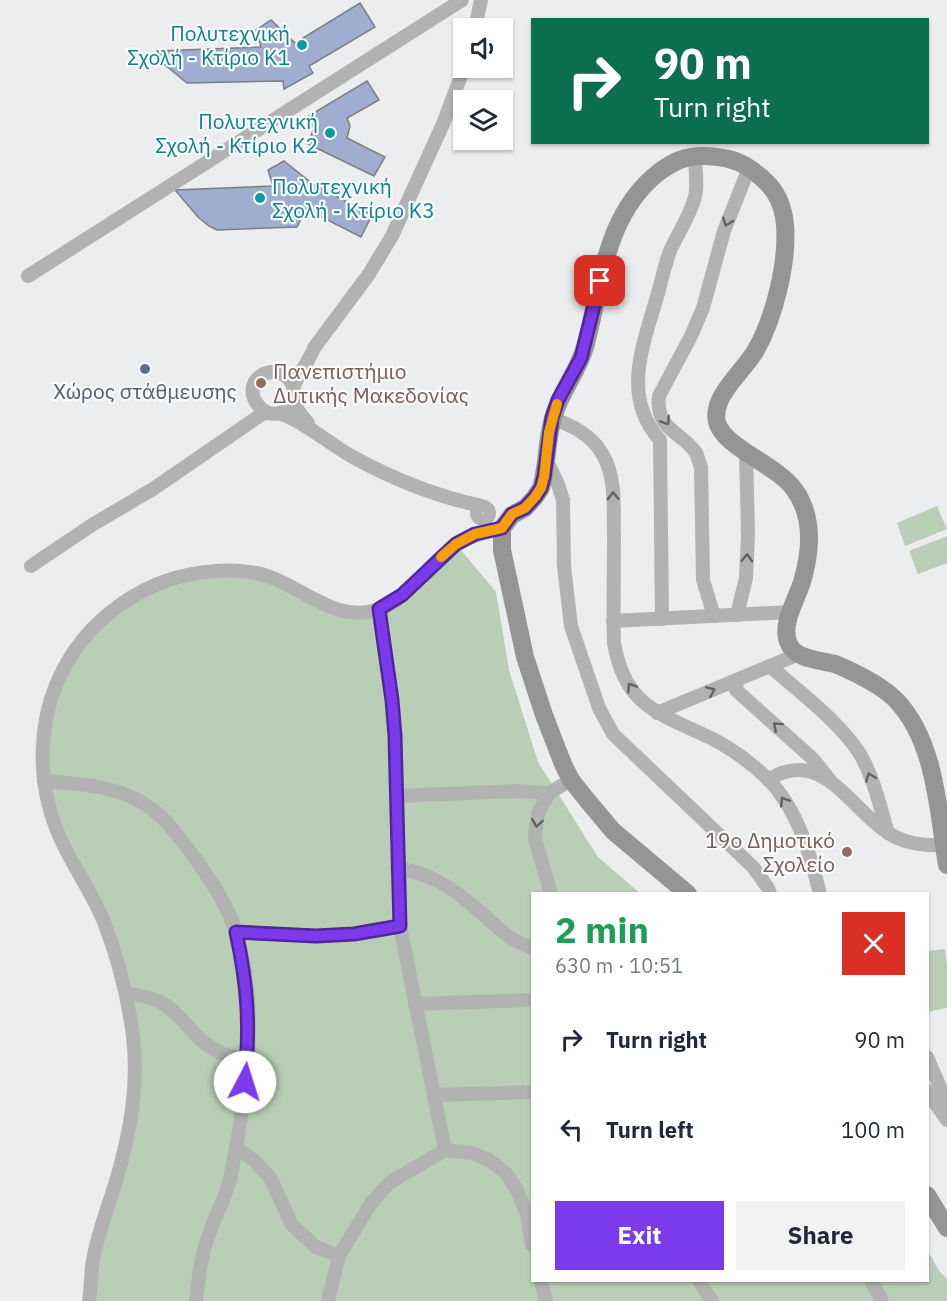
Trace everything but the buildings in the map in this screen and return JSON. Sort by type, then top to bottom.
[{"type":"street","points":[[28,276],[462,0]]},
{"type":"street","points":[[477,18],[481,0]]},
{"type":"street","points":[[279,373],[291,368],[314,348],[363,282],[392,236],[443,124],[460,78]]},
{"type":"street","points":[[662,619],[660,440],[644,419],[638,397],[637,381],[651,317],[669,253],[696,195],[695,155]]},
{"type":"street","points":[[686,892],[613,831],[571,780],[544,715],[525,657],[502,550],[502,528],[512,514],[525,508],[541,488],[552,418],[558,400],[581,358],[606,254],[625,211],[647,182],[678,160],[695,155],[738,161],[771,185],[783,206],[786,228],[780,279],[764,332],[755,351],[719,399],[716,411],[721,432],[767,464],[795,489],[808,524],[810,543],[807,563],[787,625],[789,645],[799,654],[838,665],[878,684],[902,708],[918,733],[927,755],[947,865]]},
{"type":"street","points":[[714,616],[703,580],[701,466],[695,452],[665,424],[658,405],[659,396],[703,308],[724,231],[749,168]]},
{"type":"street","points":[[31,566],[92,525],[153,489],[245,425],[272,413],[286,410],[294,393],[298,374],[314,348]]},
{"type":"street","points":[[221,442],[249,409],[255,383],[260,377],[272,372],[279,373],[286,376],[294,393],[298,411],[315,431],[332,445],[354,458],[482,513],[502,528]]},
{"type":"street","points":[[253,396],[255,403],[272,413],[315,431]]},
{"type":"street","points":[[552,418],[578,429],[588,437],[603,454],[610,470],[613,493],[613,621],[616,652],[623,675],[640,701],[657,713],[729,748],[768,780],[795,819],[813,865],[820,892]]},
{"type":"street","points":[[737,615],[746,578],[748,534],[746,451]]},
{"type":"street","points":[[547,461],[563,500],[564,566],[571,626],[587,676],[604,717],[613,734],[630,753],[697,812],[753,867],[769,892]]},
{"type":"street","points":[[89,1301],[94,1258],[129,1131],[134,1101],[135,1070],[133,1036],[126,994],[104,923],[60,837],[44,781],[41,750],[45,724],[55,689],[67,663],[84,636],[125,602],[144,590],[174,579],[202,572],[227,570],[258,573],[286,584],[315,600],[349,612],[364,613],[379,609],[402,595],[456,544],[475,534],[502,528]]},
{"type":"street","points":[[379,609],[392,700],[400,926],[445,1150]]},
{"type":"street","points":[[613,621],[792,612]]},
{"type":"street","points":[[657,713],[799,654]]},
{"type":"street","points":[[770,666],[853,744],[869,772],[888,833]]},
{"type":"street","points":[[737,680],[736,690],[813,759],[832,783],[888,833],[913,844],[944,845]]},
{"type":"street","points":[[768,780],[788,770],[801,769],[832,783]]},
{"type":"street","points":[[550,892],[536,839],[538,814],[549,793],[571,780]]},
{"type":"street","points":[[44,781],[97,786],[118,792],[151,808],[171,827],[205,871],[224,904],[236,932],[244,970],[248,1007],[247,1061],[230,1179],[205,1245],[196,1301]]},
{"type":"street","points":[[397,796],[514,791],[549,793]]},
{"type":"street","points":[[397,868],[422,873],[435,879],[473,905],[509,938],[531,948]]},
{"type":"street","points":[[236,932],[316,936],[354,934],[400,926]]},
{"type":"street","points":[[126,994],[158,1000],[173,1010],[200,1040],[235,1059],[247,1061]]},
{"type":"street","points":[[415,1004],[531,1000]]},
{"type":"street","points":[[929,1062],[947,1103]]},
{"type":"street","points":[[434,1095],[531,1092]]},
{"type":"street","points":[[929,1094],[947,1120]]},
{"type":"street","points":[[236,1148],[255,1161],[271,1179],[292,1225],[316,1246],[339,1256]]},
{"type":"street","points":[[328,1301],[339,1256],[363,1214],[388,1183],[445,1150],[472,1153],[489,1160],[506,1173],[517,1190],[527,1215],[531,1239]]},
{"type":"street","points":[[929,1198],[947,1228]]},
{"type":"street","points":[[541,1282],[546,1301]]},
{"type":"street","points":[[700,1282],[712,1301]]},
{"type":"street","points":[[872,1282],[882,1301]]},
{"type":"green space","points":[[937,506],[947,529],[905,546],[897,523]]},
{"type":"green space","points":[[947,536],[947,563],[918,574],[909,551]]},
{"type":"green space","points":[[456,544],[496,592],[509,670],[538,762],[598,857],[639,892],[531,892],[531,1282],[929,1282],[929,1253],[947,1279],[947,1301],[89,1301],[129,1131],[133,1036],[89,890],[44,781],[55,689],[107,616],[174,579],[258,573],[331,607],[379,609]]},
{"type":"green space","points":[[945,949],[947,1008],[929,1012],[929,951]]},
{"type":"slow traffic","points":[[441,557],[456,544],[475,534],[502,528],[512,514],[525,508],[535,497],[544,477],[549,432],[557,404]]},
{"type":"place","name":"Πολυτεχνική Σχολή - Κτίριο Κ1","points":[[302,45]]},
{"type":"place","name":"Πολυτεχνική Σχολή - Κτίριο Κ2","points":[[330,133]]},
{"type":"place","name":"Πολυτεχνική Σχολή - Κτίριο Κ3","points":[[260,198]]},
{"type":"place","name":"Χώρος στάθμευσης","points":[[145,369]]},
{"type":"place","name":"Πανεπιστήμιο Δυτικής Μακεδονίας","points":[[261,383]]},
{"type":"place","name":"19ο Δημοτικό Σχολείο","points":[[847,852]]},
{"type":"route","points":[[245,1082],[249,1032],[248,1007],[244,970],[236,932],[316,936],[354,934],[400,926],[395,736],[379,609],[402,595],[456,544],[475,534],[502,528],[512,514],[525,508],[535,497],[544,477],[552,418],[558,400],[585,347],[600,281]]}]
